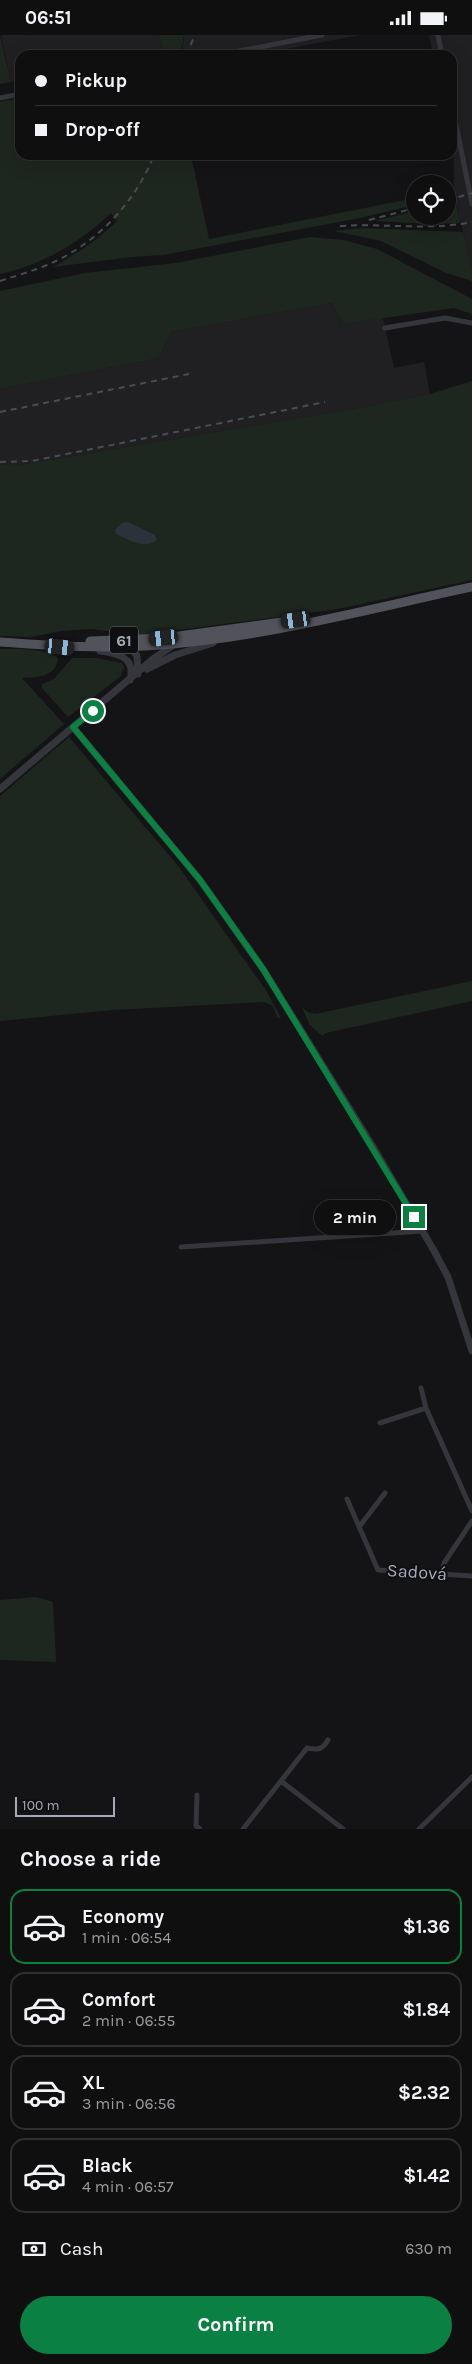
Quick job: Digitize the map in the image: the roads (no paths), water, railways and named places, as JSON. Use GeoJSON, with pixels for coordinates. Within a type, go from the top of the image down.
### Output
{"type":"FeatureCollection","features":[{"type":"Feature","properties":{"kind":"main road","name":"61"},"geometry":{"type":"LineString","coordinates":[[0,642],[60,647],[132,647],[175,644],[256,633],[472,587]]}},
{"type":"Feature","properties":{"kind":"main road","name":"61"},"geometry":{"type":"LineString","coordinates":[[30,644],[145,640],[340,615]]}},
{"type":"Feature","properties":{"kind":"street"},"geometry":{"type":"LineString","coordinates":[[244,50],[322,35]]}},
{"type":"Feature","properties":{"kind":"street"},"geometry":{"type":"LineString","coordinates":[[438,35],[441,50]]}},
{"type":"Feature","properties":{"kind":"street"},"geometry":{"type":"LineString","coordinates":[[0,98],[15,95]]}},
{"type":"Feature","properties":{"kind":"street"},"geometry":{"type":"LineString","coordinates":[[457,130],[472,205]]}},
{"type":"Feature","properties":{"kind":"street"},"geometry":{"type":"LineString","coordinates":[[385,328],[445,318],[472,323]]}},
{"type":"Feature","properties":{"kind":"street"},"geometry":{"type":"LineString","coordinates":[[0,789],[154,659],[175,644],[218,631]]}},
{"type":"Feature","properties":{"kind":"street"},"geometry":{"type":"LineString","coordinates":[[138,674],[188,649],[256,633]]}},
{"type":"Feature","properties":{"kind":"street"},"geometry":{"type":"LineString","coordinates":[[119,640],[132,647],[139,661],[138,674]]}},
{"type":"Feature","properties":{"kind":"street"},"geometry":{"type":"LineString","coordinates":[[60,647],[120,654],[127,658],[131,665],[130,680]]}},
{"type":"Feature","properties":{"kind":"street"},"geometry":{"type":"LineString","coordinates":[[73,727],[200,880],[263,969],[423,1231],[448,1277],[472,1351]]}},
{"type":"Feature","properties":{"kind":"street"},"geometry":{"type":"LineString","coordinates":[[181,1247],[423,1231]]}},
{"type":"Feature","properties":{"kind":"street"},"geometry":{"type":"LineString","coordinates":[[421,1388],[426,1408],[472,1511]]}},
{"type":"Feature","properties":{"kind":"street"},"geometry":{"type":"LineString","coordinates":[[380,1423],[426,1408]]}},
{"type":"Feature","properties":{"kind":"street"},"geometry":{"type":"LineString","coordinates":[[359,1527],[384,1493]]}},
{"type":"Feature","properties":{"kind":"street","name":"Sadová"},"geometry":{"type":"LineString","coordinates":[[347,1499],[378,1570],[472,1576]]}},
{"type":"Feature","properties":{"kind":"street"},"geometry":{"type":"LineString","coordinates":[[441,1575],[444,1563],[472,1521]]}},
{"type":"Feature","properties":{"kind":"street"},"geometry":{"type":"LineString","coordinates":[[243,1829],[307,1748],[318,1750],[324,1747],[328,1740]]}},
{"type":"Feature","properties":{"kind":"street"},"geometry":{"type":"LineString","coordinates":[[419,1829],[472,1777]]}},
{"type":"Feature","properties":{"kind":"street"},"geometry":{"type":"LineString","coordinates":[[281,1781],[343,1829]]}},
{"type":"Feature","properties":{"kind":"street"},"geometry":{"type":"LineString","coordinates":[[197,1795],[196,1826],[200,1829]]}},
{"type":"Feature","properties":{"kind":"railway"},"geometry":{"type":"LineString","coordinates":[[188,50],[195,35]]}},
{"type":"Feature","properties":{"kind":"railway"},"geometry":{"type":"LineString","coordinates":[[0,281],[54,262],[86,243],[101,231],[126,204],[152,160]]}},
{"type":"Feature","properties":{"kind":"railway"},"geometry":{"type":"LineString","coordinates":[[456,198],[472,193]]}},
{"type":"Feature","properties":{"kind":"railway"},"geometry":{"type":"LineString","coordinates":[[369,220],[406,210]]}},
{"type":"Feature","properties":{"kind":"railway"},"geometry":{"type":"LineString","coordinates":[[340,226],[439,226],[472,222]]}},
{"type":"Feature","properties":{"kind":"railway"},"geometry":{"type":"LineString","coordinates":[[0,412],[189,374]]}},
{"type":"Feature","properties":{"kind":"railway"},"geometry":{"type":"LineString","coordinates":[[0,462],[32,461],[325,402]]}}]}
